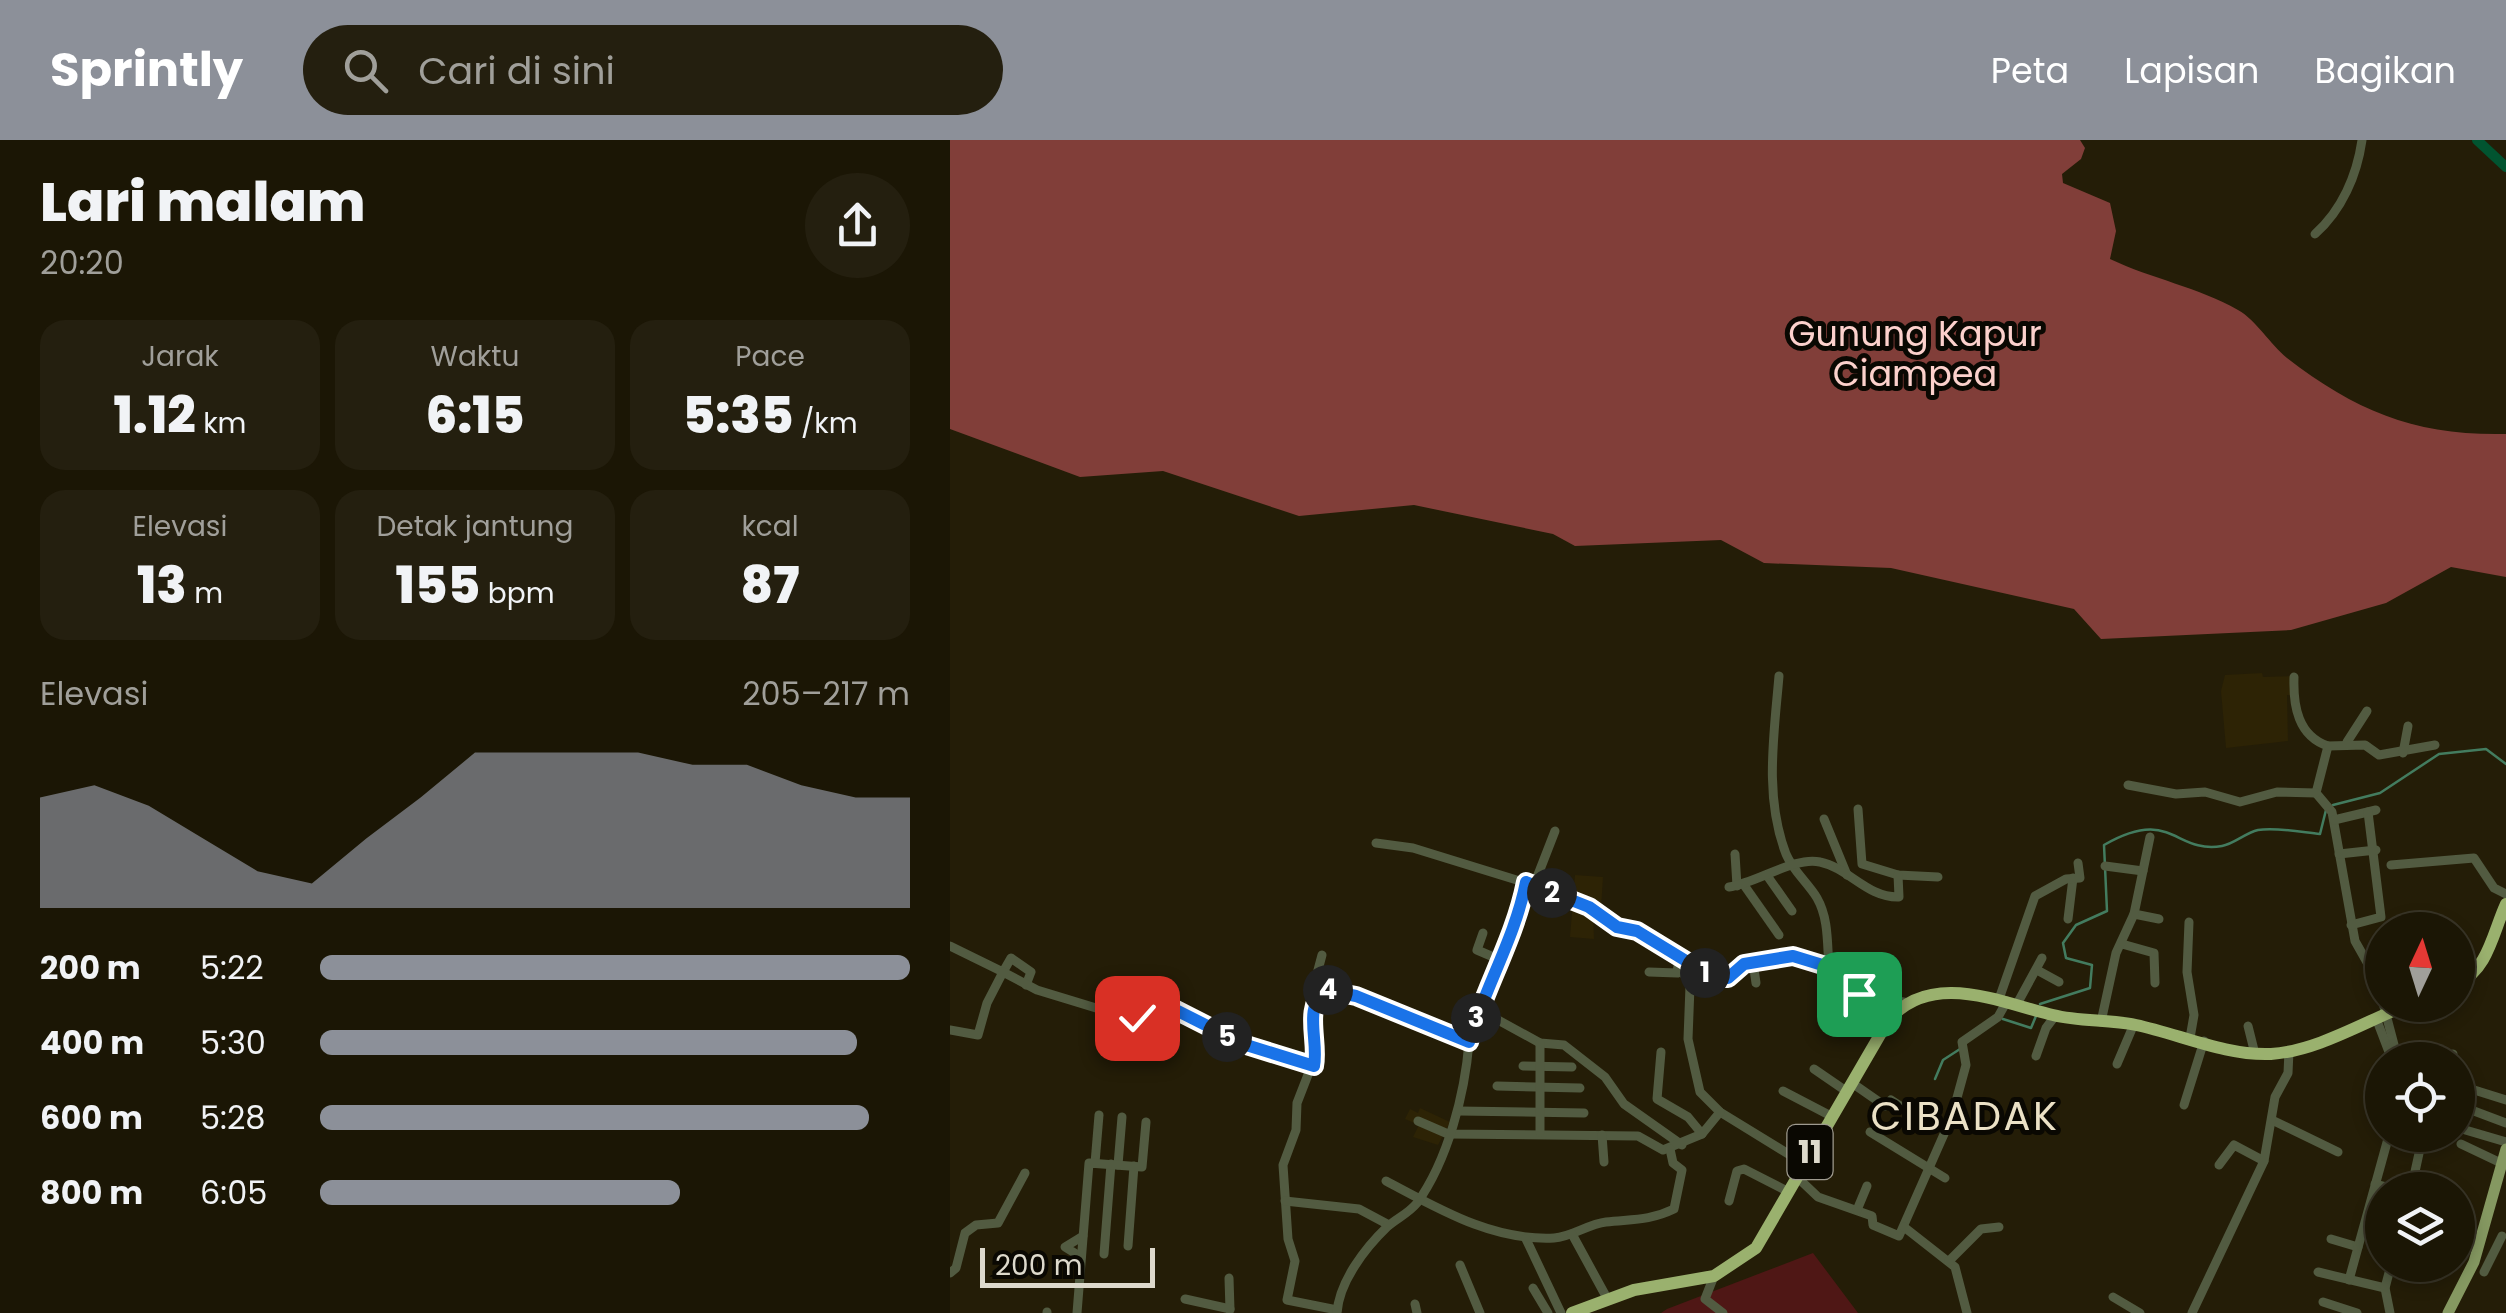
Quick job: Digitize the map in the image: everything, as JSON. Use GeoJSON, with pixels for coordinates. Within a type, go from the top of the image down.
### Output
{"type":"FeatureCollection","features":[{"type":"Feature","properties":{"kind":"highway"},"geometry":{"type":"LineString","coordinates":[[2475,973],[2506,904]]}},
{"type":"Feature","properties":{"kind":"highway"},"geometry":{"type":"LineString","coordinates":[[1909,1003],[1966,992],[2043,1013],[2134,1024],[2255,1054],[2290,1051],[2365,1022]]}},
{"type":"Feature","properties":{"kind":"highway","name":"11"},"geometry":{"type":"LineString","coordinates":[[1572,1313],[1662,1284],[1714,1276],[1756,1248],[1888,1021],[1909,1003]]}},
{"type":"Feature","properties":{"kind":"main road"},"geometry":{"type":"LineString","coordinates":[[2448,1313],[2474,1262],[2506,1146]]}},
{"type":"Feature","properties":{"kind":"street"},"geometry":{"type":"LineString","coordinates":[[2316,234],[2358,172],[2362,140]]}},
{"type":"Feature","properties":{"kind":"street"},"geometry":{"type":"LineString","coordinates":[[1778,676],[1773,795],[1792,865],[1818,900],[1826,926],[1829,967]]}},
{"type":"Feature","properties":{"kind":"street"},"geometry":{"type":"LineString","coordinates":[[2294,677],[2296,708],[2314,740],[2328,746],[2347,742],[2365,745],[2379,754],[2435,745]]}},
{"type":"Feature","properties":{"kind":"street"},"geometry":{"type":"LineString","coordinates":[[2347,742],[2367,711]]}},
{"type":"Feature","properties":{"kind":"street"},"geometry":{"type":"LineString","coordinates":[[2403,753],[2408,726]]}},
{"type":"Feature","properties":{"kind":"street"},"geometry":{"type":"LineString","coordinates":[[2316,793],[2328,746]]}},
{"type":"Feature","properties":{"kind":"street"},"geometry":{"type":"LineString","coordinates":[[2128,785],[2176,794],[2205,792],[2240,802],[2278,792],[2306,796],[2316,793]]}},
{"type":"Feature","properties":{"kind":"street"},"geometry":{"type":"LineString","coordinates":[[2316,793],[2331,813],[2351,925],[2365,955]]}},
{"type":"Feature","properties":{"kind":"street"},"geometry":{"type":"LineString","coordinates":[[1858,810],[1862,864],[1898,875],[1938,877]]}},
{"type":"Feature","properties":{"kind":"street"},"geometry":{"type":"LineString","coordinates":[[2331,813],[2372,811],[2381,917],[2351,925]]}},
{"type":"Feature","properties":{"kind":"street"},"geometry":{"type":"LineString","coordinates":[[1824,820],[1848,877]]}},
{"type":"Feature","properties":{"kind":"street"},"geometry":{"type":"LineString","coordinates":[[1469,1042],[1356,996],[1325,990],[1318,995],[1312,1021],[1318,1049],[1297,1102],[1296,1130],[1285,1152],[1288,1239],[1296,1261],[1287,1300],[1337,1312],[1341,1292],[1356,1266],[1389,1225],[1420,1199],[1459,1111],[1478,1009],[1555,831]]}},
{"type":"Feature","properties":{"kind":"street"},"geometry":{"type":"LineString","coordinates":[[2101,1022],[2110,974],[2134,914],[2150,837]]}},
{"type":"Feature","properties":{"kind":"street"},"geometry":{"type":"LineString","coordinates":[[1376,843],[1412,848],[1530,884],[1589,907],[1617,927],[1637,931],[1719,979],[1728,978],[1753,962],[1793,956],[1829,967],[1859,994],[1909,1003]]}},
{"type":"Feature","properties":{"kind":"street"},"geometry":{"type":"LineString","coordinates":[[2339,854],[2376,850]]}},
{"type":"Feature","properties":{"kind":"street"},"geometry":{"type":"LineString","coordinates":[[1734,854],[1736,886],[1779,935]]}},
{"type":"Feature","properties":{"kind":"street"},"geometry":{"type":"LineString","coordinates":[[1736,886],[1792,865],[1836,856]]}},
{"type":"Feature","properties":{"kind":"street"},"geometry":{"type":"LineString","coordinates":[[2391,865],[2474,858],[2494,888],[2506,894]]}},
{"type":"Feature","properties":{"kind":"street"},"geometry":{"type":"LineString","coordinates":[[1818,861],[1894,898],[1899,897],[1898,875]]}},
{"type":"Feature","properties":{"kind":"street"},"geometry":{"type":"LineString","coordinates":[[2008,1001],[2035,896],[2081,877],[2078,863]]}},
{"type":"Feature","properties":{"kind":"street"},"geometry":{"type":"LineString","coordinates":[[2104,866],[2144,870]]}},
{"type":"Feature","properties":{"kind":"street"},"geometry":{"type":"LineString","coordinates":[[1768,877],[1792,911]]}},
{"type":"Feature","properties":{"kind":"street"},"geometry":{"type":"LineString","coordinates":[[2068,919],[2073,878]]}},
{"type":"Feature","properties":{"kind":"street"},"geometry":{"type":"LineString","coordinates":[[2134,914],[2159,919]]}},
{"type":"Feature","properties":{"kind":"street"},"geometry":{"type":"LineString","coordinates":[[2189,922],[2186,972],[2194,1014],[2190,1038]]}},
{"type":"Feature","properties":{"kind":"street"},"geometry":{"type":"LineString","coordinates":[[1483,933],[1476,950],[1498,959]]}},
{"type":"Feature","properties":{"kind":"street"},"geometry":{"type":"LineString","coordinates":[[2122,944],[2154,953],[2155,983]]}},
{"type":"Feature","properties":{"kind":"street"},"geometry":{"type":"LineString","coordinates":[[950,946],[1026,986],[1129,1018],[1155,1006],[1172,1008],[1243,1044],[1314,1066]]}},
{"type":"Feature","properties":{"kind":"street"},"geometry":{"type":"LineString","coordinates":[[1673,953],[1690,986],[1688,1040],[1696,1084],[1720,1112],[1803,1163]]}},
{"type":"Feature","properties":{"kind":"street"},"geometry":{"type":"LineString","coordinates":[[1322,954],[1318,970],[1325,990]]}},
{"type":"Feature","properties":{"kind":"street"},"geometry":{"type":"LineString","coordinates":[[950,1030],[978,1035],[988,998],[1011,958],[1031,972],[1026,986]]}},
{"type":"Feature","properties":{"kind":"street"},"geometry":{"type":"LineString","coordinates":[[1798,1178],[1824,1200],[1872,1216],[1873,1225],[1896,1237],[1930,1168],[1961,1085],[1967,1062],[1962,1048],[1998,1017],[2037,970],[2042,958]]}},
{"type":"Feature","properties":{"kind":"street"},"geometry":{"type":"LineString","coordinates":[[1753,962],[1756,982]]}},
{"type":"Feature","properties":{"kind":"street"},"geometry":{"type":"LineString","coordinates":[[1649,972],[1670,975],[1678,973],[1678,966]]}},
{"type":"Feature","properties":{"kind":"street"},"geometry":{"type":"LineString","coordinates":[[2037,970],[2058,982]]}},
{"type":"Feature","properties":{"kind":"street"},"geometry":{"type":"LineString","coordinates":[[1856,1010],[1859,994]]}},
{"type":"Feature","properties":{"kind":"street"},"geometry":{"type":"LineString","coordinates":[[1478,1009],[1540,1043],[1564,1046],[1605,1077],[1624,1104],[1682,1145]]}},
{"type":"Feature","properties":{"kind":"street"},"geometry":{"type":"LineString","coordinates":[[2036,1056],[2043,1013]]}},
{"type":"Feature","properties":{"kind":"street"},"geometry":{"type":"LineString","coordinates":[[2116,1064],[2134,1024]]}},
{"type":"Feature","properties":{"kind":"street"},"geometry":{"type":"LineString","coordinates":[[2248,1026],[2255,1054]]}},
{"type":"Feature","properties":{"kind":"street"},"geometry":{"type":"LineString","coordinates":[[2184,1105],[2204,1041]]}},
{"type":"Feature","properties":{"kind":"street"},"geometry":{"type":"LineString","coordinates":[[1540,1043],[1540,1132]]}},
{"type":"Feature","properties":{"kind":"street"},"geometry":{"type":"LineString","coordinates":[[2192,1313],[2264,1161],[2274,1122],[2275,1097],[2288,1073],[2290,1051]]}},
{"type":"Feature","properties":{"kind":"street"},"geometry":{"type":"LineString","coordinates":[[1660,1052],[1657,1099],[1684,1114],[1702,1134]]}},
{"type":"Feature","properties":{"kind":"street"},"geometry":{"type":"LineString","coordinates":[[1523,1066],[1572,1068]]}},
{"type":"Feature","properties":{"kind":"street"},"geometry":{"type":"LineString","coordinates":[[1814,1069],[1885,1106],[1891,1100],[1908,1110]]}},
{"type":"Feature","properties":{"kind":"street"},"geometry":{"type":"LineString","coordinates":[[1497,1086],[1580,1088]]}},
{"type":"Feature","properties":{"kind":"street"},"geometry":{"type":"LineString","coordinates":[[2475,1089],[2506,1100]]}},
{"type":"Feature","properties":{"kind":"street"},"geometry":{"type":"LineString","coordinates":[[1782,1092],[1832,1116]]}},
{"type":"Feature","properties":{"kind":"street"},"geometry":{"type":"LineString","coordinates":[[1459,1111],[1584,1113]]}},
{"type":"Feature","properties":{"kind":"street"},"geometry":{"type":"LineString","coordinates":[[2475,1111],[2506,1123]]}},
{"type":"Feature","properties":{"kind":"street"},"geometry":{"type":"LineString","coordinates":[[1418,1121],[1448,1134],[1638,1136],[1658,1148],[1670,1149],[1702,1134],[1720,1112]]}},
{"type":"Feature","properties":{"kind":"street"},"geometry":{"type":"LineString","coordinates":[[1095,1163],[1099,1115]]}},
{"type":"Feature","properties":{"kind":"street"},"geometry":{"type":"LineString","coordinates":[[1104,1254],[1122,1118]]}},
{"type":"Feature","properties":{"kind":"street"},"geometry":{"type":"LineString","coordinates":[[1078,1313],[1088,1163],[1142,1167],[1146,1122]]}},
{"type":"Feature","properties":{"kind":"street"},"geometry":{"type":"LineString","coordinates":[[2274,1122],[2338,1152]]}},
{"type":"Feature","properties":{"kind":"street"},"geometry":{"type":"LineString","coordinates":[[1870,1132],[1946,1178]]}},
{"type":"Feature","properties":{"kind":"street"},"geometry":{"type":"LineString","coordinates":[[2475,1134],[2506,1146]]}},
{"type":"Feature","properties":{"kind":"street"},"geometry":{"type":"LineString","coordinates":[[1602,1135],[1604,1162]]}},
{"type":"Feature","properties":{"kind":"street"},"geometry":{"type":"LineString","coordinates":[[2219,1165],[2231,1145],[2264,1161]]}},
{"type":"Feature","properties":{"kind":"street"},"geometry":{"type":"LineString","coordinates":[[1386,1181],[1453,1219],[1526,1239],[1572,1234],[1603,1222],[1646,1222],[1674,1209],[1682,1170],[1673,1163],[1670,1149]]}},
{"type":"Feature","properties":{"kind":"street"},"geometry":{"type":"LineString","coordinates":[[2475,1151],[2501,1163]]}},
{"type":"Feature","properties":{"kind":"street"},"geometry":{"type":"LineString","coordinates":[[1128,1246],[1134,1166]]}},
{"type":"Feature","properties":{"kind":"street"},"geometry":{"type":"LineString","coordinates":[[1729,1200],[1737,1172],[1744,1169],[1789,1192]]}},
{"type":"Feature","properties":{"kind":"street"},"geometry":{"type":"LineString","coordinates":[[950,1272],[956,1268],[958,1243],[965,1233],[976,1225],[998,1224],[1026,1173]]}},
{"type":"Feature","properties":{"kind":"street"},"geometry":{"type":"LineString","coordinates":[[1857,1210],[1868,1186]]}},
{"type":"Feature","properties":{"kind":"street"},"geometry":{"type":"LineString","coordinates":[[1285,1201],[1359,1209],[1389,1225]]}},
{"type":"Feature","properties":{"kind":"street"},"geometry":{"type":"LineString","coordinates":[[2349,1280],[2365,1221]]}},
{"type":"Feature","properties":{"kind":"street"},"geometry":{"type":"LineString","coordinates":[[1904,1227],[1955,1267],[1967,1313]]}},
{"type":"Feature","properties":{"kind":"street"},"geometry":{"type":"LineString","coordinates":[[1949,1262],[1981,1229],[2000,1228]]}},
{"type":"Feature","properties":{"kind":"street"},"geometry":{"type":"LineString","coordinates":[[2483,1228],[2504,1237],[2484,1272]]}},
{"type":"Feature","properties":{"kind":"street"},"geometry":{"type":"LineString","coordinates":[[1572,1234],[1608,1300]]}},
{"type":"Feature","properties":{"kind":"street"},"geometry":{"type":"LineString","coordinates":[[1081,1257],[1066,1247],[1083,1236]]}},
{"type":"Feature","properties":{"kind":"street"},"geometry":{"type":"LineString","coordinates":[[1526,1239],[1561,1313]]}},
{"type":"Feature","properties":{"kind":"street"},"geometry":{"type":"LineString","coordinates":[[2331,1239],[2358,1247]]}},
{"type":"Feature","properties":{"kind":"street"},"geometry":{"type":"LineString","coordinates":[[1460,1265],[1480,1313]]}},
{"type":"Feature","properties":{"kind":"street"},"geometry":{"type":"LineString","coordinates":[[2318,1272],[2385,1288]]}},
{"type":"Feature","properties":{"kind":"street"},"geometry":{"type":"LineString","coordinates":[[1714,1276],[1705,1299],[1723,1313]]}},
{"type":"Feature","properties":{"kind":"street"},"geometry":{"type":"LineString","coordinates":[[1185,1298],[1230,1311],[1229,1278]]}},
{"type":"Feature","properties":{"kind":"street"},"geometry":{"type":"LineString","coordinates":[[2387,1282],[2390,1313]]}},
{"type":"Feature","properties":{"kind":"street"},"geometry":{"type":"LineString","coordinates":[[1533,1288],[1548,1313]]}},
{"type":"Feature","properties":{"kind":"street"},"geometry":{"type":"LineString","coordinates":[[2113,1296],[2140,1313]]}},
{"type":"Feature","properties":{"kind":"street"},"geometry":{"type":"LineString","coordinates":[[2323,1302],[2357,1313]]}},
{"type":"Feature","properties":{"kind":"shaded area"},"geometry":{"type":"Polygon","coordinates":[[[2262,673],[2263,677],[2293,676],[2293,695],[2287,695],[2288,741],[2226,748],[2221,691],[2225,675],[2262,673]]]}},
{"type":"Feature","properties":{"kind":"shaded area"},"geometry":{"type":"Polygon","coordinates":[[[1575,875],[1603,877],[1601,909],[1593,911],[1594,939],[1570,937],[1575,875]]]}},
{"type":"Feature","properties":{"kind":"shaded area"},"geometry":{"type":"Polygon","coordinates":[[[1420,1108],[1450,1122],[1438,1145],[1413,1137],[1419,1125],[1405,1119],[1410,1109],[1418,1113],[1420,1108]]]}},
{"type":"Feature","properties":{"kind":"shaded area"},"geometry":{"type":"Polygon","coordinates":[[[1813,1253],[1858,1313],[1661,1313],[1667,1309],[1813,1253]]]}},
{"type":"Feature","properties":{"kind":"green space","name":"Gunung Kapur Ciampea"},"geometry":{"type":"Polygon","coordinates":[[[950,140],[2080,140],[2085,148],[2081,159],[2062,174],[2063,183],[2110,203],[2116,231],[2110,259],[2238,310],[2287,358],[2364,406],[2389,417],[2444,431],[2506,434],[2506,577],[2451,567],[2386,603],[2291,630],[2101,639],[2074,609],[1891,568],[1764,563],[1721,540],[1575,546],[1553,534],[1414,505],[1299,516],[1163,471],[1080,477],[950,429],[950,140]]]}},
{"type":"Feature","properties":{"kind":"waterway"},"geometry":{"type":"LineString","coordinates":[[2477,140],[2506,167]]}},
{"type":"Feature","properties":{"kind":"waterway"},"geometry":{"type":"LineString","coordinates":[[2333,805],[2380,793],[2439,754],[2486,749],[2506,764]]}},
{"type":"Feature","properties":{"kind":"waterway"},"geometry":{"type":"LineString","coordinates":[[2040,1004],[2090,988],[2092,965],[2066,958],[2063,943],[2076,925],[2107,911],[2104,845],[2144,830],[2159,830],[2206,847],[2226,845],[2258,830],[2320,834],[2326,810]]}},
{"type":"Feature","properties":{"kind":"waterway"},"geometry":{"type":"LineString","coordinates":[[2003,1019],[2031,1028],[2036,1016]]}},
{"type":"Feature","properties":{"kind":"waterway"},"geometry":{"type":"LineString","coordinates":[[1935,1079],[1943,1060],[1960,1049]]}},
{"type":"Feature","properties":{"kind":"district","name":"CIBADAK"},"geometry":{"type":"Point","coordinates":[1965,1116]}},
{"type":"Feature","properties":{"kind":"route"},"geometry":{"type":"LineString","coordinates":[[1137,1018],[1155,1006],[1172,1008],[1243,1044],[1314,1066],[1318,1049],[1312,1021],[1318,995],[1325,990],[1356,996],[1469,1042],[1488,983],[1516,924],[1526,882],[1589,907],[1617,927],[1637,931],[1714,978],[1734,976],[1744,964],[1793,956],[1829,967],[1842,983],[1859,994]]}}]}
